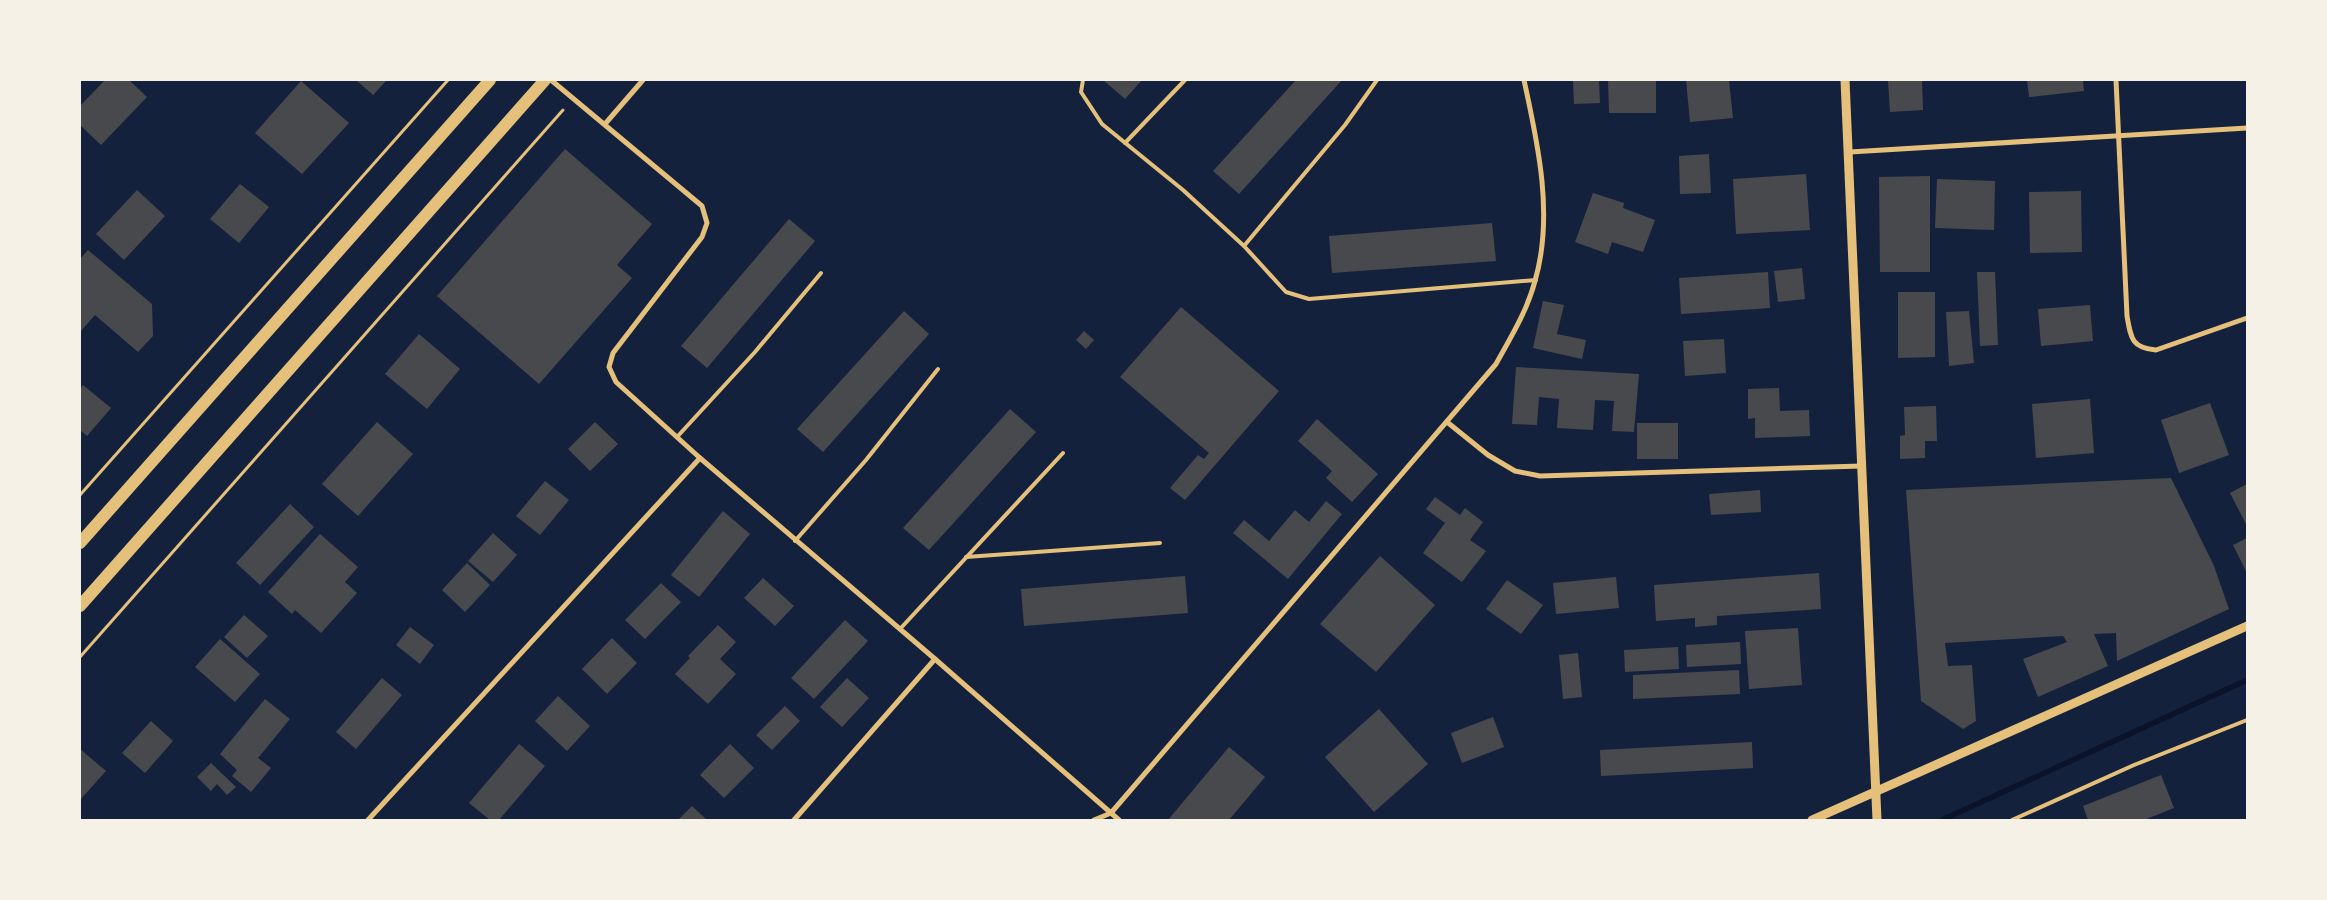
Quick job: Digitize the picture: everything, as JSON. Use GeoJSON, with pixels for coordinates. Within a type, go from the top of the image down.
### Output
{"type":"FeatureCollection","features":[{"type":"Feature","properties":{"kind":"main road"},"geometry":{"type":"LineString","coordinates":[[80,543],[490,80]]}},
{"type":"Feature","properties":{"kind":"main road"},"geometry":{"type":"LineString","coordinates":[[80,606],[545,80]]}},
{"type":"Feature","properties":{"kind":"street"},"geometry":{"type":"LineString","coordinates":[[552,80],[702,206],[707,223],[702,237],[612,353],[609,366],[616,382],[700,458],[900,628],[1119,820]]}},
{"type":"Feature","properties":{"kind":"street"},"geometry":{"type":"LineString","coordinates":[[605,124],[643,80]]}},
{"type":"Feature","properties":{"kind":"street"},"geometry":{"type":"LineString","coordinates":[[1094,820],[1110,813],[1496,364],[1523,316],[1536,280],[1543,239],[1542,189],[1535,134],[1524,80]]}},
{"type":"Feature","properties":{"kind":"street"},"geometry":{"type":"LineString","coordinates":[[1845,80],[1850,152],[1861,466],[1877,820]]}},
{"type":"Feature","properties":{"kind":"street"},"geometry":{"type":"LineString","coordinates":[[2116,80],[2127,316],[2134,342],[2141,349],[2156,350],[2247,318]]}},
{"type":"Feature","properties":{"kind":"street"},"geometry":{"type":"LineString","coordinates":[[1850,152],[2247,128]]}},
{"type":"Feature","properties":{"kind":"street"},"geometry":{"type":"LineString","coordinates":[[1447,422],[1495,459],[1515,470],[1540,476],[1861,466]]}},
{"type":"Feature","properties":{"kind":"street"},"geometry":{"type":"LineString","coordinates":[[368,820],[700,458]]}},
{"type":"Feature","properties":{"kind":"street"},"geometry":{"type":"LineString","coordinates":[[1812,820],[1875,794],[2247,626]]}},
{"type":"Feature","properties":{"kind":"street"},"geometry":{"type":"LineString","coordinates":[[794,820],[935,659]]}},
{"type":"Feature","properties":{"kind":"lane"},"geometry":{"type":"LineString","coordinates":[[1083,80],[1080,92],[1102,124],[1183,190],[1244,246],[1286,292],[1309,299],[1536,280]]}},
{"type":"Feature","properties":{"kind":"lane"},"geometry":{"type":"LineString","coordinates":[[1125,143],[1185,80]]}},
{"type":"Feature","properties":{"kind":"lane"},"geometry":{"type":"LineString","coordinates":[[1244,246],[1346,125],[1377,80]]}},
{"type":"Feature","properties":{"kind":"lane"},"geometry":{"type":"LineString","coordinates":[[677,437],[755,352],[821,273]]}},
{"type":"Feature","properties":{"kind":"lane"},"geometry":{"type":"LineString","coordinates":[[795,540],[866,460],[938,369]]}},
{"type":"Feature","properties":{"kind":"lane"},"geometry":{"type":"LineString","coordinates":[[900,628],[1063,454]]}},
{"type":"Feature","properties":{"kind":"lane"},"geometry":{"type":"LineString","coordinates":[[966,557],[1160,543]]}},
{"type":"Feature","properties":{"kind":"lane"},"geometry":{"type":"LineString","coordinates":[[2012,820],[2134,765],[2247,720]]}},
{"type":"Feature","properties":{"kind":"path"},"geometry":{"type":"LineString","coordinates":[[80,495],[448,80]]}},
{"type":"Feature","properties":{"kind":"path"},"geometry":{"type":"LineString","coordinates":[[80,657],[563,110]]}},
{"type":"Feature","properties":{"kind":"building"},"geometry":{"type":"Polygon","coordinates":[[[105,80],[129,80],[147,97],[101,145],[80,125],[80,106],[105,80]]]}},
{"type":"Feature","properties":{"kind":"building"},"geometry":{"type":"Polygon","coordinates":[[[356,80],[387,80],[373,95],[356,80]]]}},
{"type":"Feature","properties":{"kind":"building"},"geometry":{"type":"Polygon","coordinates":[[[1103,80],[1142,80],[1125,99],[1103,80]]]}},
{"type":"Feature","properties":{"kind":"building"},"geometry":{"type":"Polygon","coordinates":[[[1296,80],[1342,80],[1239,194],[1213,171],[1296,80]]]}},
{"type":"Feature","properties":{"kind":"building"},"geometry":{"type":"Polygon","coordinates":[[[1573,80],[1599,80],[1600,103],[1574,104],[1573,80]]]}},
{"type":"Feature","properties":{"kind":"building"},"geometry":{"type":"Polygon","coordinates":[[[1608,80],[1656,80],[1656,113],[1609,113],[1608,80]]]}},
{"type":"Feature","properties":{"kind":"building"},"geometry":{"type":"Polygon","coordinates":[[[1686,80],[1729,80],[1733,118],[1690,122],[1686,80]]]}},
{"type":"Feature","properties":{"kind":"building"},"geometry":{"type":"Polygon","coordinates":[[[1888,80],[1922,80],[1923,110],[1890,112],[1888,80]]]}},
{"type":"Feature","properties":{"kind":"building"},"geometry":{"type":"Polygon","coordinates":[[[2027,80],[2083,80],[2084,91],[2029,97],[2027,80]]]}},
{"type":"Feature","properties":{"kind":"building"},"geometry":{"type":"Polygon","coordinates":[[[301,81],[349,123],[302,174],[255,133],[301,81]]]}},
{"type":"Feature","properties":{"kind":"building"},"geometry":{"type":"Polygon","coordinates":[[[565,149],[652,224],[617,265],[632,278],[539,384],[437,296],[565,149]]]}},
{"type":"Feature","properties":{"kind":"building"},"geometry":{"type":"Polygon","coordinates":[[[1709,154],[1711,193],[1680,194],[1679,156],[1709,154]]]}},
{"type":"Feature","properties":{"kind":"building"},"geometry":{"type":"Polygon","coordinates":[[[1806,174],[1810,230],[1736,234],[1733,179],[1806,174]]]}},
{"type":"Feature","properties":{"kind":"building"},"geometry":{"type":"Polygon","coordinates":[[[1930,176],[1930,272],[1880,272],[1879,177],[1930,176]]]}},
{"type":"Feature","properties":{"kind":"building"},"geometry":{"type":"Polygon","coordinates":[[[1937,179],[1995,181],[1994,230],[1935,228],[1937,179]]]}},
{"type":"Feature","properties":{"kind":"building"},"geometry":{"type":"Polygon","coordinates":[[[240,184],[269,207],[239,243],[210,219],[240,184]]]}},
{"type":"Feature","properties":{"kind":"building"},"geometry":{"type":"Polygon","coordinates":[[[137,190],[165,216],[124,260],[96,234],[137,190]]]}},
{"type":"Feature","properties":{"kind":"building"},"geometry":{"type":"Polygon","coordinates":[[[2081,191],[2082,252],[2030,253],[2029,192],[2081,191]]]}},
{"type":"Feature","properties":{"kind":"building"},"geometry":{"type":"Polygon","coordinates":[[[1593,193],[1624,203],[1623,208],[1655,220],[1643,252],[1612,242],[1608,254],[1575,242],[1593,193]]]}},
{"type":"Feature","properties":{"kind":"building"},"geometry":{"type":"Polygon","coordinates":[[[789,219],[815,241],[707,368],[681,346],[789,219]]]}},
{"type":"Feature","properties":{"kind":"building"},"geometry":{"type":"Polygon","coordinates":[[[1492,223],[1496,261],[1332,273],[1329,236],[1492,223]]]}},
{"type":"Feature","properties":{"kind":"building"},"geometry":{"type":"Polygon","coordinates":[[[88,250],[152,304],[153,336],[138,352],[95,315],[80,332],[80,259],[88,250]]]}},
{"type":"Feature","properties":{"kind":"building"},"geometry":{"type":"Polygon","coordinates":[[[1802,268],[1805,299],[1778,302],[1774,271],[1802,268]]]}},
{"type":"Feature","properties":{"kind":"building"},"geometry":{"type":"Polygon","coordinates":[[[1768,272],[1770,308],[1681,314],[1679,278],[1768,272]]]}},
{"type":"Feature","properties":{"kind":"building"},"geometry":{"type":"Polygon","coordinates":[[[1977,272],[1995,272],[1998,345],[1980,346],[1977,272]]]}},
{"type":"Feature","properties":{"kind":"building"},"geometry":{"type":"Polygon","coordinates":[[[1898,292],[1935,292],[1935,357],[1898,358],[1898,292]]]}},
{"type":"Feature","properties":{"kind":"building"},"geometry":{"type":"Polygon","coordinates":[[[1543,301],[1564,305],[1557,334],[1586,340],[1582,359],[1533,348],[1543,301]]]}},
{"type":"Feature","properties":{"kind":"building"},"geometry":{"type":"Polygon","coordinates":[[[2090,305],[2093,341],[2041,346],[2038,309],[2090,305]]]}},
{"type":"Feature","properties":{"kind":"building"},"geometry":{"type":"Polygon","coordinates":[[[1181,307],[1279,391],[1185,500],[1170,488],[1198,455],[1204,459],[1209,453],[1120,377],[1181,307]]]}},
{"type":"Feature","properties":{"kind":"building"},"geometry":{"type":"Polygon","coordinates":[[[904,311],[929,334],[823,452],[797,429],[904,311]]]}},
{"type":"Feature","properties":{"kind":"building"},"geometry":{"type":"Polygon","coordinates":[[[1969,311],[1974,363],[1949,366],[1946,312],[1969,311]]]}},
{"type":"Feature","properties":{"kind":"building"},"geometry":{"type":"Polygon","coordinates":[[[1084,331],[1094,340],[1086,349],[1076,340],[1084,331]]]}},
{"type":"Feature","properties":{"kind":"building"},"geometry":{"type":"Polygon","coordinates":[[[419,334],[460,369],[427,409],[385,374],[419,334]]]}},
{"type":"Feature","properties":{"kind":"building"},"geometry":{"type":"Polygon","coordinates":[[[1724,339],[1726,373],[1685,376],[1683,341],[1724,339]]]}},
{"type":"Feature","properties":{"kind":"building"},"geometry":{"type":"Polygon","coordinates":[[[1516,367],[1639,374],[1634,432],[1612,431],[1614,401],[1595,400],[1593,430],[1557,428],[1559,399],[1539,397],[1537,425],[1512,424],[1516,367]]]}},
{"type":"Feature","properties":{"kind":"building"},"geometry":{"type":"Polygon","coordinates":[[[83,385],[111,408],[87,436],[80,430],[80,389],[83,385]]]}},
{"type":"Feature","properties":{"kind":"building"},"geometry":{"type":"Polygon","coordinates":[[[1779,388],[1780,411],[1809,410],[1810,436],[1755,438],[1755,418],[1748,419],[1748,389],[1779,388]]]}},
{"type":"Feature","properties":{"kind":"building"},"geometry":{"type":"Polygon","coordinates":[[[2090,399],[2094,453],[2036,458],[2032,404],[2090,399]]]}},
{"type":"Feature","properties":{"kind":"building"},"geometry":{"type":"Polygon","coordinates":[[[2210,403],[2229,455],[2179,473],[2161,420],[2210,403]]]}},
{"type":"Feature","properties":{"kind":"building"},"geometry":{"type":"Polygon","coordinates":[[[1936,406],[1937,441],[1925,441],[1925,458],[1900,459],[1900,436],[1905,435],[1904,407],[1936,406]]]}},
{"type":"Feature","properties":{"kind":"building"},"geometry":{"type":"Polygon","coordinates":[[[1010,409],[1036,432],[929,550],[903,528],[1010,409]]]}},
{"type":"Feature","properties":{"kind":"building"},"geometry":{"type":"Polygon","coordinates":[[[1317,419],[1378,474],[1352,502],[1326,478],[1332,471],[1298,441],[1317,419]]]}},
{"type":"Feature","properties":{"kind":"building"},"geometry":{"type":"Polygon","coordinates":[[[377,422],[413,454],[358,516],[322,484],[377,422]]]}},
{"type":"Feature","properties":{"kind":"building"},"geometry":{"type":"Polygon","coordinates":[[[595,422],[618,444],[590,471],[568,449],[595,422]]]}},
{"type":"Feature","properties":{"kind":"building"},"geometry":{"type":"Polygon","coordinates":[[[1637,423],[1678,423],[1678,459],[1637,459],[1637,423]]]}},
{"type":"Feature","properties":{"kind":"building"},"geometry":{"type":"Polygon","coordinates":[[[2171,478],[2214,566],[2229,609],[2117,661],[2116,633],[2094,634],[2108,666],[2038,697],[2023,659],[2067,642],[2063,636],[1945,643],[1948,666],[1972,665],[1976,721],[1963,729],[1921,701],[1906,490],[2171,478]]]}},
{"type":"Feature","properties":{"kind":"building"},"geometry":{"type":"Polygon","coordinates":[[[545,481],[569,500],[540,535],[516,516],[545,481]]]}},
{"type":"Feature","properties":{"kind":"building"},"geometry":{"type":"Polygon","coordinates":[[[2247,484],[2247,526],[2230,493],[2247,484]]]}},
{"type":"Feature","properties":{"kind":"building"},"geometry":{"type":"Polygon","coordinates":[[[1760,490],[1761,512],[1711,515],[1709,494],[1760,490]]]}},
{"type":"Feature","properties":{"kind":"building"},"geometry":{"type":"Polygon","coordinates":[[[1435,497],[1460,515],[1465,508],[1483,522],[1470,540],[1486,551],[1462,582],[1423,553],[1445,523],[1426,509],[1435,497]]]}},
{"type":"Feature","properties":{"kind":"building"},"geometry":{"type":"Polygon","coordinates":[[[1326,501],[1342,514],[1288,579],[1233,533],[1244,520],[1269,541],[1295,510],[1309,522],[1326,501]]]}},
{"type":"Feature","properties":{"kind":"building"},"geometry":{"type":"Polygon","coordinates":[[[290,504],[314,527],[260,585],[236,563],[290,504]]]}},
{"type":"Feature","properties":{"kind":"building"},"geometry":{"type":"Polygon","coordinates":[[[723,511],[750,534],[699,597],[671,575],[723,511]]]}},
{"type":"Feature","properties":{"kind":"building"},"geometry":{"type":"Polygon","coordinates":[[[493,533],[517,555],[493,582],[468,561],[493,533]]]}},
{"type":"Feature","properties":{"kind":"building"},"geometry":{"type":"Polygon","coordinates":[[[320,534],[358,567],[345,582],[357,593],[321,633],[295,610],[292,614],[268,592],[320,534]]]}},
{"type":"Feature","properties":{"kind":"building"},"geometry":{"type":"Polygon","coordinates":[[[2247,538],[2247,573],[2233,545],[2247,538]]]}},
{"type":"Feature","properties":{"kind":"building"},"geometry":{"type":"Polygon","coordinates":[[[1380,556],[1435,605],[1376,672],[1320,624],[1380,556]]]}},
{"type":"Feature","properties":{"kind":"building"},"geometry":{"type":"Polygon","coordinates":[[[467,563],[490,585],[465,612],[442,590],[467,563]]]}},
{"type":"Feature","properties":{"kind":"building"},"geometry":{"type":"Polygon","coordinates":[[[1819,573],[1821,609],[1717,616],[1717,625],[1695,627],[1695,618],[1656,621],[1654,585],[1819,573]]]}},
{"type":"Feature","properties":{"kind":"building"},"geometry":{"type":"Polygon","coordinates":[[[1185,576],[1188,613],[1024,626],[1021,589],[1185,576]]]}},
{"type":"Feature","properties":{"kind":"building"},"geometry":{"type":"Polygon","coordinates":[[[1616,577],[1619,608],[1556,614],[1553,583],[1616,577]]]}},
{"type":"Feature","properties":{"kind":"building"},"geometry":{"type":"Polygon","coordinates":[[[763,578],[794,606],[775,626],[744,598],[763,578]]]}},
{"type":"Feature","properties":{"kind":"building"},"geometry":{"type":"Polygon","coordinates":[[[1507,580],[1543,605],[1521,634],[1486,609],[1507,580]]]}},
{"type":"Feature","properties":{"kind":"building"},"geometry":{"type":"Polygon","coordinates":[[[661,583],[681,602],[645,639],[625,620],[661,583]]]}},
{"type":"Feature","properties":{"kind":"building"},"geometry":{"type":"Polygon","coordinates":[[[244,615],[268,636],[247,658],[224,637],[244,615]]]}},
{"type":"Feature","properties":{"kind":"building"},"geometry":{"type":"Polygon","coordinates":[[[845,620],[868,641],[814,699],[791,678],[845,620]]]}},
{"type":"Feature","properties":{"kind":"building"},"geometry":{"type":"Polygon","coordinates":[[[718,625],[736,642],[720,659],[736,674],[708,704],[675,674],[690,658],[688,656],[718,625]]]}},
{"type":"Feature","properties":{"kind":"building"},"geometry":{"type":"Polygon","coordinates":[[[410,627],[434,645],[420,664],[396,645],[410,627]]]}},
{"type":"Feature","properties":{"kind":"building"},"geometry":{"type":"Polygon","coordinates":[[[1798,628],[1802,685],[1749,689],[1745,631],[1798,628]]]}},
{"type":"Feature","properties":{"kind":"building"},"geometry":{"type":"Polygon","coordinates":[[[612,638],[637,663],[607,694],[582,669],[612,638]]]}},
{"type":"Feature","properties":{"kind":"building"},"geometry":{"type":"Polygon","coordinates":[[[220,639],[260,674],[235,702],[195,667],[220,639]]]}},
{"type":"Feature","properties":{"kind":"building"},"geometry":{"type":"Polygon","coordinates":[[[1740,642],[1741,664],[1687,667],[1686,645],[1740,642]]]}},
{"type":"Feature","properties":{"kind":"building"},"geometry":{"type":"Polygon","coordinates":[[[1678,647],[1679,669],[1625,672],[1624,650],[1678,647]]]}},
{"type":"Feature","properties":{"kind":"building"},"geometry":{"type":"Polygon","coordinates":[[[1578,653],[1582,697],[1563,699],[1559,655],[1578,653]]]}},
{"type":"Feature","properties":{"kind":"building"},"geometry":{"type":"Polygon","coordinates":[[[1739,670],[1740,694],[1633,699],[1633,675],[1739,670]]]}},
{"type":"Feature","properties":{"kind":"building"},"geometry":{"type":"Polygon","coordinates":[[[382,678],[402,695],[356,749],[336,732],[382,678]]]}},
{"type":"Feature","properties":{"kind":"building"},"geometry":{"type":"Polygon","coordinates":[[[847,678],[869,698],[842,727],[820,707],[847,678]]]}},
{"type":"Feature","properties":{"kind":"building"},"geometry":{"type":"Polygon","coordinates":[[[558,696],[590,726],[567,751],[535,721],[558,696]]]}},
{"type":"Feature","properties":{"kind":"building"},"geometry":{"type":"Polygon","coordinates":[[[265,699],[290,719],[258,758],[271,768],[251,792],[232,776],[237,770],[220,754],[265,699]]]}},
{"type":"Feature","properties":{"kind":"building"},"geometry":{"type":"Polygon","coordinates":[[[785,706],[800,721],[772,750],[756,735],[785,706]]]}},
{"type":"Feature","properties":{"kind":"building"},"geometry":{"type":"Polygon","coordinates":[[[1379,709],[1428,764],[1374,812],[1325,757],[1379,709]]]}},
{"type":"Feature","properties":{"kind":"building"},"geometry":{"type":"Polygon","coordinates":[[[1493,717],[1504,747],[1462,763],[1451,733],[1493,717]]]}},
{"type":"Feature","properties":{"kind":"building"},"geometry":{"type":"Polygon","coordinates":[[[151,721],[173,741],[145,773],[122,753],[151,721]]]}},
{"type":"Feature","properties":{"kind":"building"},"geometry":{"type":"Polygon","coordinates":[[[1752,742],[1753,768],[1601,776],[1600,750],[1752,742]]]}},
{"type":"Feature","properties":{"kind":"building"},"geometry":{"type":"Polygon","coordinates":[[[519,744],[545,766],[499,820],[490,820],[469,803],[519,744]]]}},
{"type":"Feature","properties":{"kind":"building"},"geometry":{"type":"Polygon","coordinates":[[[730,744],[754,768],[724,798],[700,775],[730,744]]]}},
{"type":"Feature","properties":{"kind":"building"},"geometry":{"type":"Polygon","coordinates":[[[1229,747],[1265,777],[1229,820],[1168,820],[1229,747]]]}},
{"type":"Feature","properties":{"kind":"building"},"geometry":{"type":"Polygon","coordinates":[[[80,749],[106,771],[80,800],[80,749]]]}},
{"type":"Feature","properties":{"kind":"building"},"geometry":{"type":"Polygon","coordinates":[[[211,763],[236,787],[227,795],[217,784],[211,791],[197,777],[211,763]]]}},
{"type":"Feature","properties":{"kind":"building"},"geometry":{"type":"Polygon","coordinates":[[[2161,775],[2174,808],[2144,820],[2088,820],[2083,806],[2161,775]]]}},
{"type":"Feature","properties":{"kind":"building"},"geometry":{"type":"Polygon","coordinates":[[[692,806],[707,820],[678,820],[692,806]]]}},
{"type":"Feature","properties":{"kind":"waterway"},"geometry":{"type":"LineString","coordinates":[[1942,820],[2247,680]]}}]}
